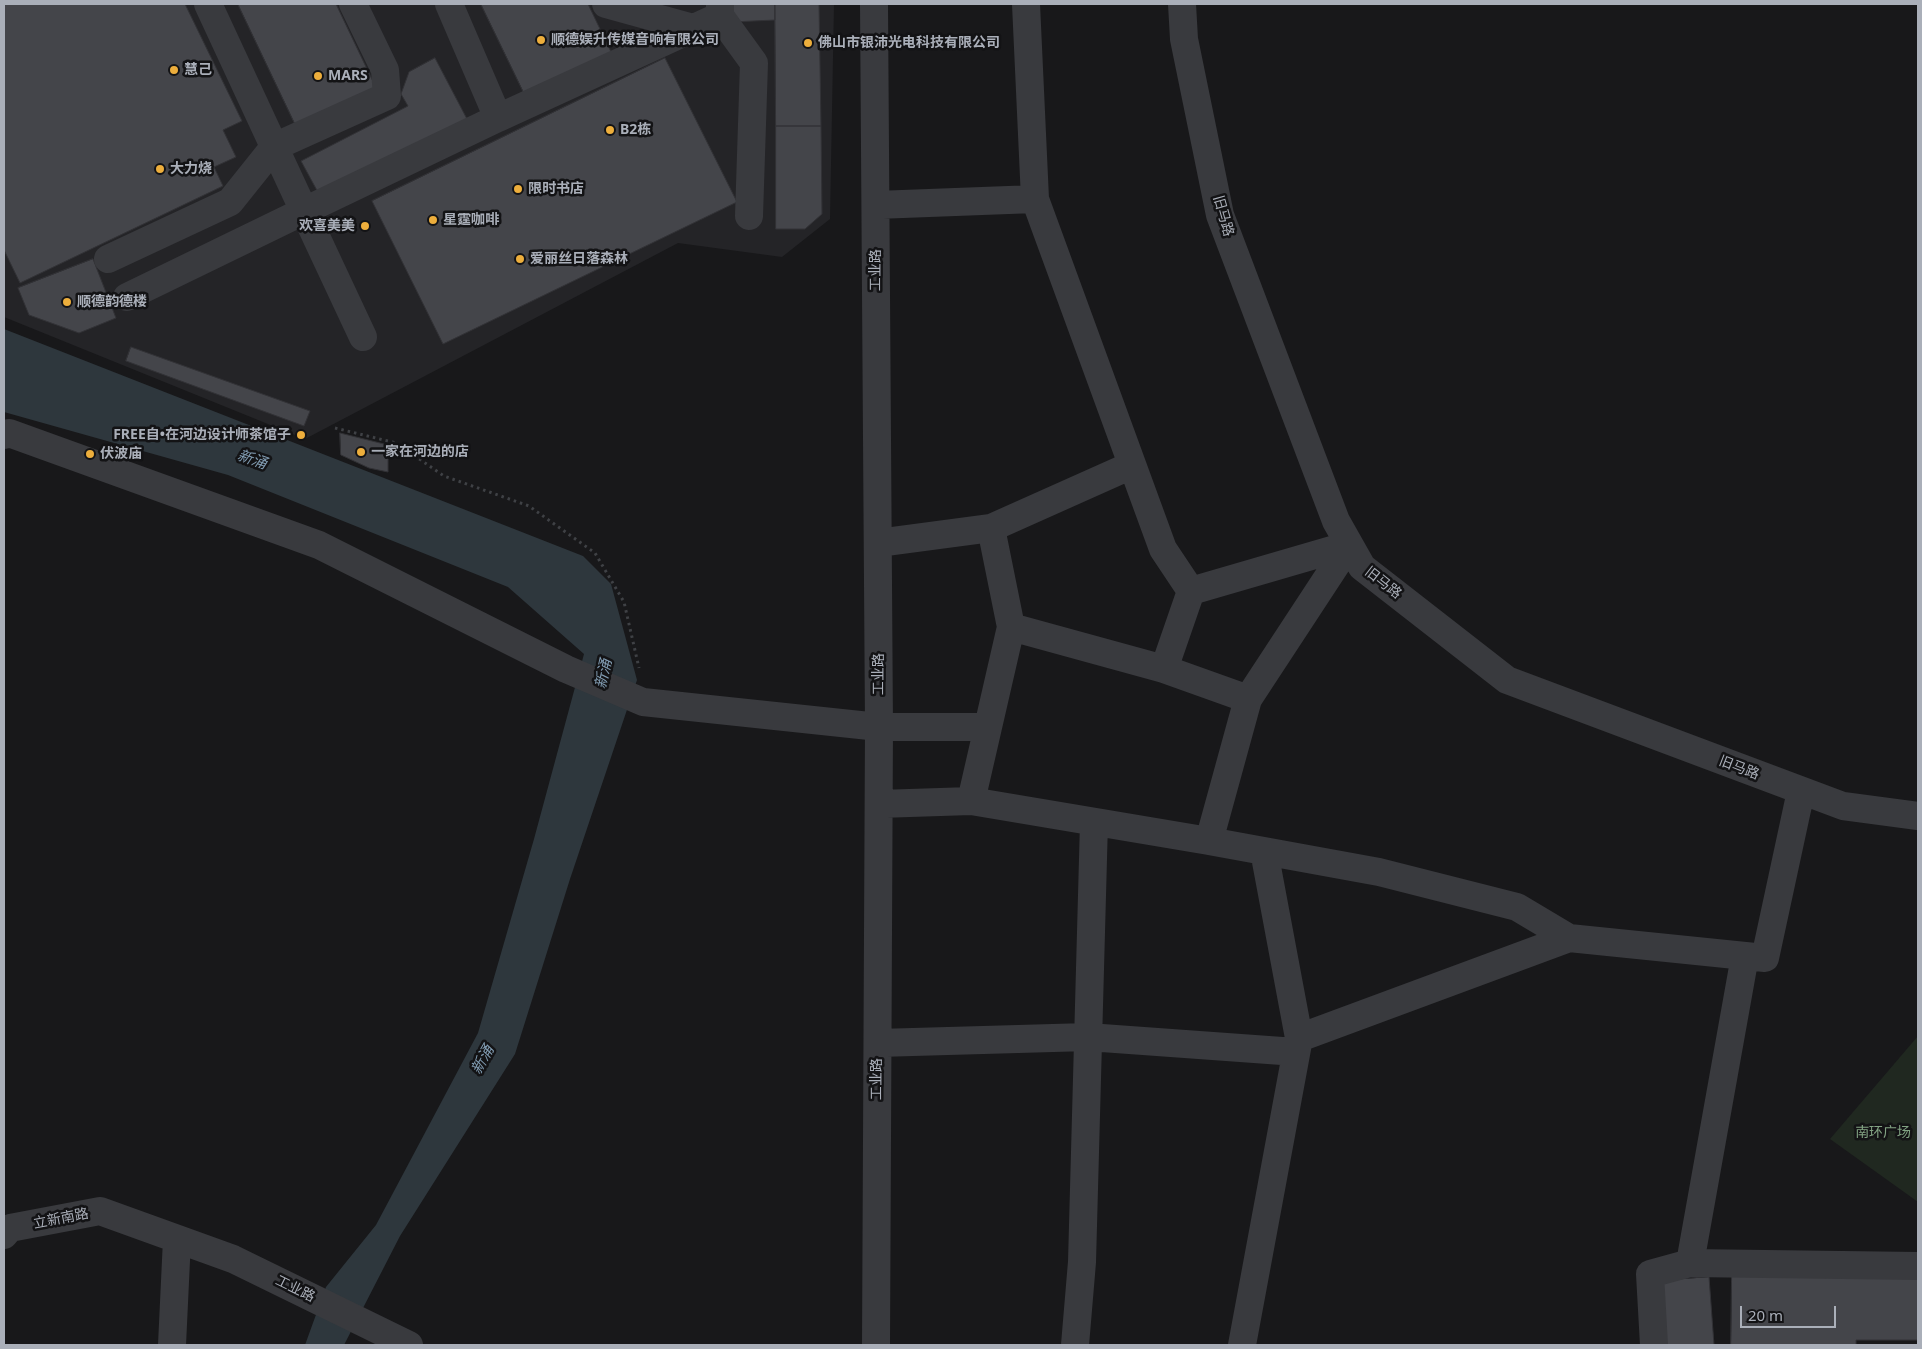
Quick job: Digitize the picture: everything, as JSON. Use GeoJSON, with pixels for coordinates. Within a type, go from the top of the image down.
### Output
{"type":"FeatureCollection","features":[{"type":"Feature","properties":{"kind":"street"},"geometry":{"type":"LineString","coordinates":[[208,4],[363,337]]}},
{"type":"Feature","properties":{"kind":"street"},"geometry":{"type":"LineString","coordinates":[[108,259],[230,202],[274,147],[386,96],[385,70],[353,4]]}},
{"type":"Feature","properties":{"kind":"street"},"geometry":{"type":"LineString","coordinates":[[449,4],[498,118]]}},
{"type":"Feature","properties":{"kind":"street"},"geometry":{"type":"LineString","coordinates":[[606,4],[693,28]]}},
{"type":"Feature","properties":{"kind":"street","name":"工业路"},"geometry":{"type":"LineString","coordinates":[[874,4],[879,727],[876,1345]]}},
{"type":"Feature","properties":{"kind":"street"},"geometry":{"type":"LineString","coordinates":[[1026,4],[1035,199],[1163,548],[1191,591]]}},
{"type":"Feature","properties":{"kind":"street","name":"旧马路"},"geometry":{"type":"LineString","coordinates":[[1182,4],[1184,39],[1220,215],[1336,521],[1362,567],[1507,680],[1843,806],[1918,816]]}},
{"type":"Feature","properties":{"kind":"street"},"geometry":{"type":"LineString","coordinates":[[127,297],[498,118],[693,28],[720,10],[754,63],[749,216]]}},
{"type":"Feature","properties":{"kind":"street"},"geometry":{"type":"LineString","coordinates":[[876,205],[1035,199]]}},
{"type":"Feature","properties":{"kind":"street"},"geometry":{"type":"LineString","coordinates":[[4,435],[9,433],[319,545],[566,669],[645,702],[879,727],[988,727]]}},
{"type":"Feature","properties":{"kind":"street"},"geometry":{"type":"LineString","coordinates":[[878,543],[991,528],[1132,465]]}},
{"type":"Feature","properties":{"kind":"street"},"geometry":{"type":"LineString","coordinates":[[971,801],[1011,626],[991,528]]}},
{"type":"Feature","properties":{"kind":"street"},"geometry":{"type":"LineString","coordinates":[[1191,591],[1349,545]]}},
{"type":"Feature","properties":{"kind":"street"},"geometry":{"type":"LineString","coordinates":[[1209,841],[1248,699],[1349,545]]}},
{"type":"Feature","properties":{"kind":"street"},"geometry":{"type":"LineString","coordinates":[[1164,669],[1191,591]]}},
{"type":"Feature","properties":{"kind":"street"},"geometry":{"type":"LineString","coordinates":[[1011,626],[1164,669],[1248,699]]}},
{"type":"Feature","properties":{"kind":"street"},"geometry":{"type":"LineString","coordinates":[[879,804],[971,801],[1209,841],[1379,872],[1517,907],[1569,938],[1765,958],[1801,791]]}},
{"type":"Feature","properties":{"kind":"street"},"geometry":{"type":"LineString","coordinates":[[1075,1345],[1082,1262],[1094,822]]}},
{"type":"Feature","properties":{"kind":"street"},"geometry":{"type":"LineString","coordinates":[[1242,1345],[1298,1045],[1264,851]]}},
{"type":"Feature","properties":{"kind":"street"},"geometry":{"type":"LineString","coordinates":[[878,1043],[1088,1037],[1298,1045],[1569,938]]}},
{"type":"Feature","properties":{"kind":"street"},"geometry":{"type":"LineString","coordinates":[[1690,1263],[1745,956]]}},
{"type":"Feature","properties":{"kind":"street","name":"立新南路"},"geometry":{"type":"LineString","coordinates":[[4,1235],[10,1228],[100,1211],[177,1239]]}},
{"type":"Feature","properties":{"kind":"street"},"geometry":{"type":"LineString","coordinates":[[172,1345],[177,1239]]}},
{"type":"Feature","properties":{"kind":"street","name":"工业路"},"geometry":{"type":"LineString","coordinates":[[177,1239],[234,1259],[409,1345]]}},
{"type":"Feature","properties":{"kind":"street"},"geometry":{"type":"LineString","coordinates":[[1654,1345],[1650,1274],[1690,1263],[1918,1266]]}},
{"type":"Feature","properties":{"kind":"path"},"geometry":{"type":"LineString","coordinates":[[335,428],[396,443],[444,476],[529,506],[595,553],[624,602],[645,702]]}},
{"type":"Feature","properties":{"kind":"shaded area"},"geometry":{"type":"Polygon","coordinates":[[[4,4],[834,4],[830,219],[782,257],[678,243],[305,439],[4,317],[4,4]]]}},
{"type":"Feature","properties":{"kind":"green space","name":"南环广场"},"geometry":{"type":"Polygon","coordinates":[[[1918,1036],[1918,1202],[1830,1139],[1918,1036]]]}},
{"type":"Feature","properties":{"kind":"water","name":"新涌"},"geometry":{"type":"Polygon","coordinates":[[[4,329],[583,556],[611,584],[637,680],[570,879],[515,1054],[400,1236],[344,1345],[305,1345],[326,1287],[376,1225],[478,1033],[534,839],[584,654],[508,587],[228,475],[4,412],[4,329]]]}},
{"type":"Feature","properties":{"kind":"building"},"geometry":{"type":"Polygon","coordinates":[[[4,4],[185,4],[242,121],[223,130],[236,157],[214,167],[223,186],[20,283],[4,250],[4,4]]]}},
{"type":"Feature","properties":{"kind":"building"},"geometry":{"type":"Polygon","coordinates":[[[238,4],[336,4],[378,92],[298,130],[238,4]]]}},
{"type":"Feature","properties":{"kind":"building"},"geometry":{"type":"Polygon","coordinates":[[[481,4],[588,4],[613,56],[526,97],[481,4]]]}},
{"type":"Feature","properties":{"kind":"building"},"geometry":{"type":"Polygon","coordinates":[[[732,4],[775,4],[775,20],[732,22],[732,4]]]}},
{"type":"Feature","properties":{"kind":"building"},"geometry":{"type":"Polygon","coordinates":[[[775,4],[819,4],[821,126],[776,126],[775,4]]]}},
{"type":"Feature","properties":{"kind":"building"},"geometry":{"type":"Polygon","coordinates":[[[435,58],[467,119],[320,196],[301,161],[408,106],[401,94],[409,72],[435,58]]]}},
{"type":"Feature","properties":{"kind":"building","name":"B2栋"},"geometry":{"type":"Polygon","coordinates":[[[665,58],[737,202],[443,344],[372,201],[665,58]]]}},
{"type":"Feature","properties":{"kind":"building"},"geometry":{"type":"Polygon","coordinates":[[[776,126],[821,126],[822,214],[805,229],[776,229],[776,126]]]}},
{"type":"Feature","properties":{"kind":"building","name":"顺德韵德楼"},"geometry":{"type":"Polygon","coordinates":[[[93,259],[116,318],[79,333],[29,315],[18,288],[93,259]]]}},
{"type":"Feature","properties":{"kind":"building"},"geometry":{"type":"Polygon","coordinates":[[[131,347],[310,411],[304,426],[126,361],[131,347]]]}},
{"type":"Feature","properties":{"kind":"building"},"geometry":{"type":"Polygon","coordinates":[[[340,433],[388,445],[388,472],[369,468],[341,455],[340,433]]]}},
{"type":"Feature","properties":{"kind":"building"},"geometry":{"type":"Polygon","coordinates":[[[1732,1275],[1918,1276],[1918,1340],[1856,1340],[1856,1345],[1731,1345],[1732,1275]]]}},
{"type":"Feature","properties":{"kind":"building"},"geometry":{"type":"Polygon","coordinates":[[[1709,1277],[1714,1345],[1662,1345],[1657,1281],[1709,1277]]]}},
{"type":"Feature","properties":{"kind":"place","name":"顺德娱升传媒音响有限公司"},"geometry":{"type":"Point","coordinates":[541,40]}},
{"type":"Feature","properties":{"kind":"place","name":"佛山市银沛光电科技有限公司"},"geometry":{"type":"Point","coordinates":[808,43]}},
{"type":"Feature","properties":{"kind":"place","name":"慧己"},"geometry":{"type":"Point","coordinates":[174,70]}},
{"type":"Feature","properties":{"kind":"place","name":"MARS"},"geometry":{"type":"Point","coordinates":[318,76]}},
{"type":"Feature","properties":{"kind":"place","name":"B2栋"},"geometry":{"type":"Point","coordinates":[610,130]}},
{"type":"Feature","properties":{"kind":"place","name":"大力烧"},"geometry":{"type":"Point","coordinates":[160,169]}},
{"type":"Feature","properties":{"kind":"place","name":"限时书店"},"geometry":{"type":"Point","coordinates":[518,189]}},
{"type":"Feature","properties":{"kind":"place","name":"星霆咖啡"},"geometry":{"type":"Point","coordinates":[433,220]}},
{"type":"Feature","properties":{"kind":"place","name":"欢喜美美"},"geometry":{"type":"Point","coordinates":[365,226]}},
{"type":"Feature","properties":{"kind":"place","name":"爱丽丝日落森林"},"geometry":{"type":"Point","coordinates":[520,259]}},
{"type":"Feature","properties":{"kind":"place","name":"顺德韵德楼"},"geometry":{"type":"Point","coordinates":[67,302]}},
{"type":"Feature","properties":{"kind":"place","name":"FREE自•在河边设计师茶馆子"},"geometry":{"type":"Point","coordinates":[301,435]}},
{"type":"Feature","properties":{"kind":"place","name":"一家在河边的店"},"geometry":{"type":"Point","coordinates":[361,452]}},
{"type":"Feature","properties":{"kind":"place","name":"伏波庙"},"geometry":{"type":"Point","coordinates":[90,454]}}]}
